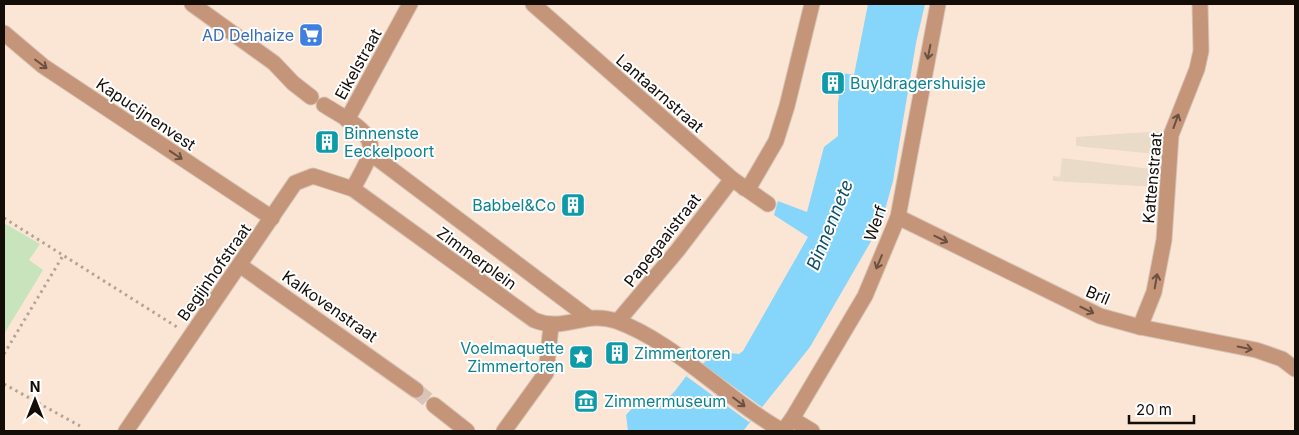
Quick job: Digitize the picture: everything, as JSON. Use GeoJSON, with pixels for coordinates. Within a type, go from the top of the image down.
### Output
{"type":"FeatureCollection","features":[{"type":"Feature","properties":{"kind":"street"},"geometry":{"type":"LineString","coordinates":[[192,4],[274,62],[294,83],[347,120]]}},
{"type":"Feature","properties":{"kind":"street","name":"Eikelstraat"},"geometry":{"type":"LineString","coordinates":[[370,152],[369,142],[361,129],[347,120],[410,4]]}},
{"type":"Feature","properties":{"kind":"street","name":"Lantaarnstraat"},"geometry":{"type":"LineString","coordinates":[[533,4],[732,179],[768,204]]}},
{"type":"Feature","properties":{"kind":"street"},"geometry":{"type":"LineString","coordinates":[[744,188],[751,184],[776,141],[787,106],[812,4]]}},
{"type":"Feature","properties":{"kind":"street","name":"Werf"},"geometry":{"type":"LineString","coordinates":[[783,431],[865,296],[898,217],[938,4]]}},
{"type":"Feature","properties":{"kind":"street","name":"Kattenstraat"},"geometry":{"type":"LineString","coordinates":[[1140,327],[1154,292],[1164,240],[1171,135],[1197,69],[1201,51],[1200,4]]}},
{"type":"Feature","properties":{"kind":"street","name":"Kapucijnenvest"},"geometry":{"type":"LineString","coordinates":[[4,33],[43,66],[272,218]]}},
{"type":"Feature","properties":{"kind":"street"},"geometry":{"type":"LineString","coordinates":[[354,189],[370,152]]}},
{"type":"Feature","properties":{"kind":"street","name":"Zimmerplein"},"geometry":{"type":"LineString","coordinates":[[370,152],[589,318]]}},
{"type":"Feature","properties":{"kind":"street","name":"Begijnhofstraat"},"geometry":{"type":"LineString","coordinates":[[126,431],[191,335],[241,266],[296,183],[306,178],[320,177],[354,189]]}},
{"type":"Feature","properties":{"kind":"street","name":"Papegaaistraat"},"geometry":{"type":"LineString","coordinates":[[618,321],[677,251],[732,179]]}},
{"type":"Feature","properties":{"kind":"street","name":"Zimmerplein"},"geometry":{"type":"LineString","coordinates":[[354,189],[524,314],[551,326]]}},
{"type":"Feature","properties":{"kind":"street","name":"Bril"},"geometry":{"type":"LineString","coordinates":[[898,217],[1100,316],[1140,327],[1256,350],[1282,359],[1295,369]]}},
{"type":"Feature","properties":{"kind":"street","name":"Kalkovenstraat"},"geometry":{"type":"LineString","coordinates":[[241,266],[416,390]]}},
{"type":"Feature","properties":{"kind":"street"},"geometry":{"type":"LineString","coordinates":[[504,431],[546,373],[551,326],[603,317],[618,321],[656,341],[762,419],[783,431]]}},
{"type":"Feature","properties":{"kind":"street"},"geometry":{"type":"LineString","coordinates":[[434,404],[467,431]]}},
{"type":"Feature","properties":{"kind":"street"},"geometry":{"type":"LineString","coordinates":[[792,419],[812,431]]}},
{"type":"Feature","properties":{"kind":"path"},"geometry":{"type":"LineString","coordinates":[[4,218],[191,335]]}},
{"type":"Feature","properties":{"kind":"path"},"geometry":{"type":"LineString","coordinates":[[4,354],[64,254]]}},
{"type":"Feature","properties":{"kind":"path"},"geometry":{"type":"LineString","coordinates":[[4,384],[80,426]]}},
{"type":"Feature","properties":{"kind":"shaded area"},"geometry":{"type":"Polygon","coordinates":[[[1162,131],[1161,154],[1156,151],[1155,154],[1076,146],[1076,137],[1162,131]]]}},
{"type":"Feature","properties":{"kind":"shaded area"},"geometry":{"type":"Polygon","coordinates":[[[1062,158],[1159,170],[1158,187],[1053,181],[1053,176],[1060,177],[1062,158]]]}},
{"type":"Feature","properties":{"kind":"green space"},"geometry":{"type":"Polygon","coordinates":[[[4,223],[40,244],[29,260],[43,270],[4,334],[4,223]]]}},
{"type":"Feature","properties":{"kind":"water","name":"Binnennete"},"geometry":{"type":"Polygon","coordinates":[[[868,4],[925,4],[916,43],[893,181],[881,224],[810,347],[743,431],[628,431],[626,415],[635,405],[648,400],[654,406],[659,407],[675,391],[687,375],[724,348],[729,353],[739,354],[743,351],[808,237],[774,215],[778,201],[807,212],[824,147],[838,136],[838,103],[842,73],[854,75],[868,4]]]}},
{"type":"Feature","properties":{"kind":"pier"},"geometry":{"type":"Polygon","coordinates":[[[702,364],[762,407],[749,422],[686,376],[702,364]]]}},
{"type":"Feature","properties":{"kind":"tunnel"},"geometry":{"type":"LineString","coordinates":[[416,390],[434,405]]}},
{"type":"Feature","properties":{"kind":"place","name":"AD Delhaize"},"geometry":{"type":"Point","coordinates":[311,35]}},
{"type":"Feature","properties":{"kind":"place","name":"Buyldragershuisje"},"geometry":{"type":"Point","coordinates":[833,83]}},
{"type":"Feature","properties":{"kind":"place","name":"Binnenste Eeckelpoort"},"geometry":{"type":"Point","coordinates":[327,142]}},
{"type":"Feature","properties":{"kind":"place","name":"Babbel&Co"},"geometry":{"type":"Point","coordinates":[573,205]}},
{"type":"Feature","properties":{"kind":"place","name":"Zimmertoren"},"geometry":{"type":"Point","coordinates":[617,353]}},
{"type":"Feature","properties":{"kind":"place","name":"Voelmaquette Zimmertoren"},"geometry":{"type":"Point","coordinates":[581,357]}},
{"type":"Feature","properties":{"kind":"place","name":"Zimmermuseum"},"geometry":{"type":"Point","coordinates":[586,401]}}]}
